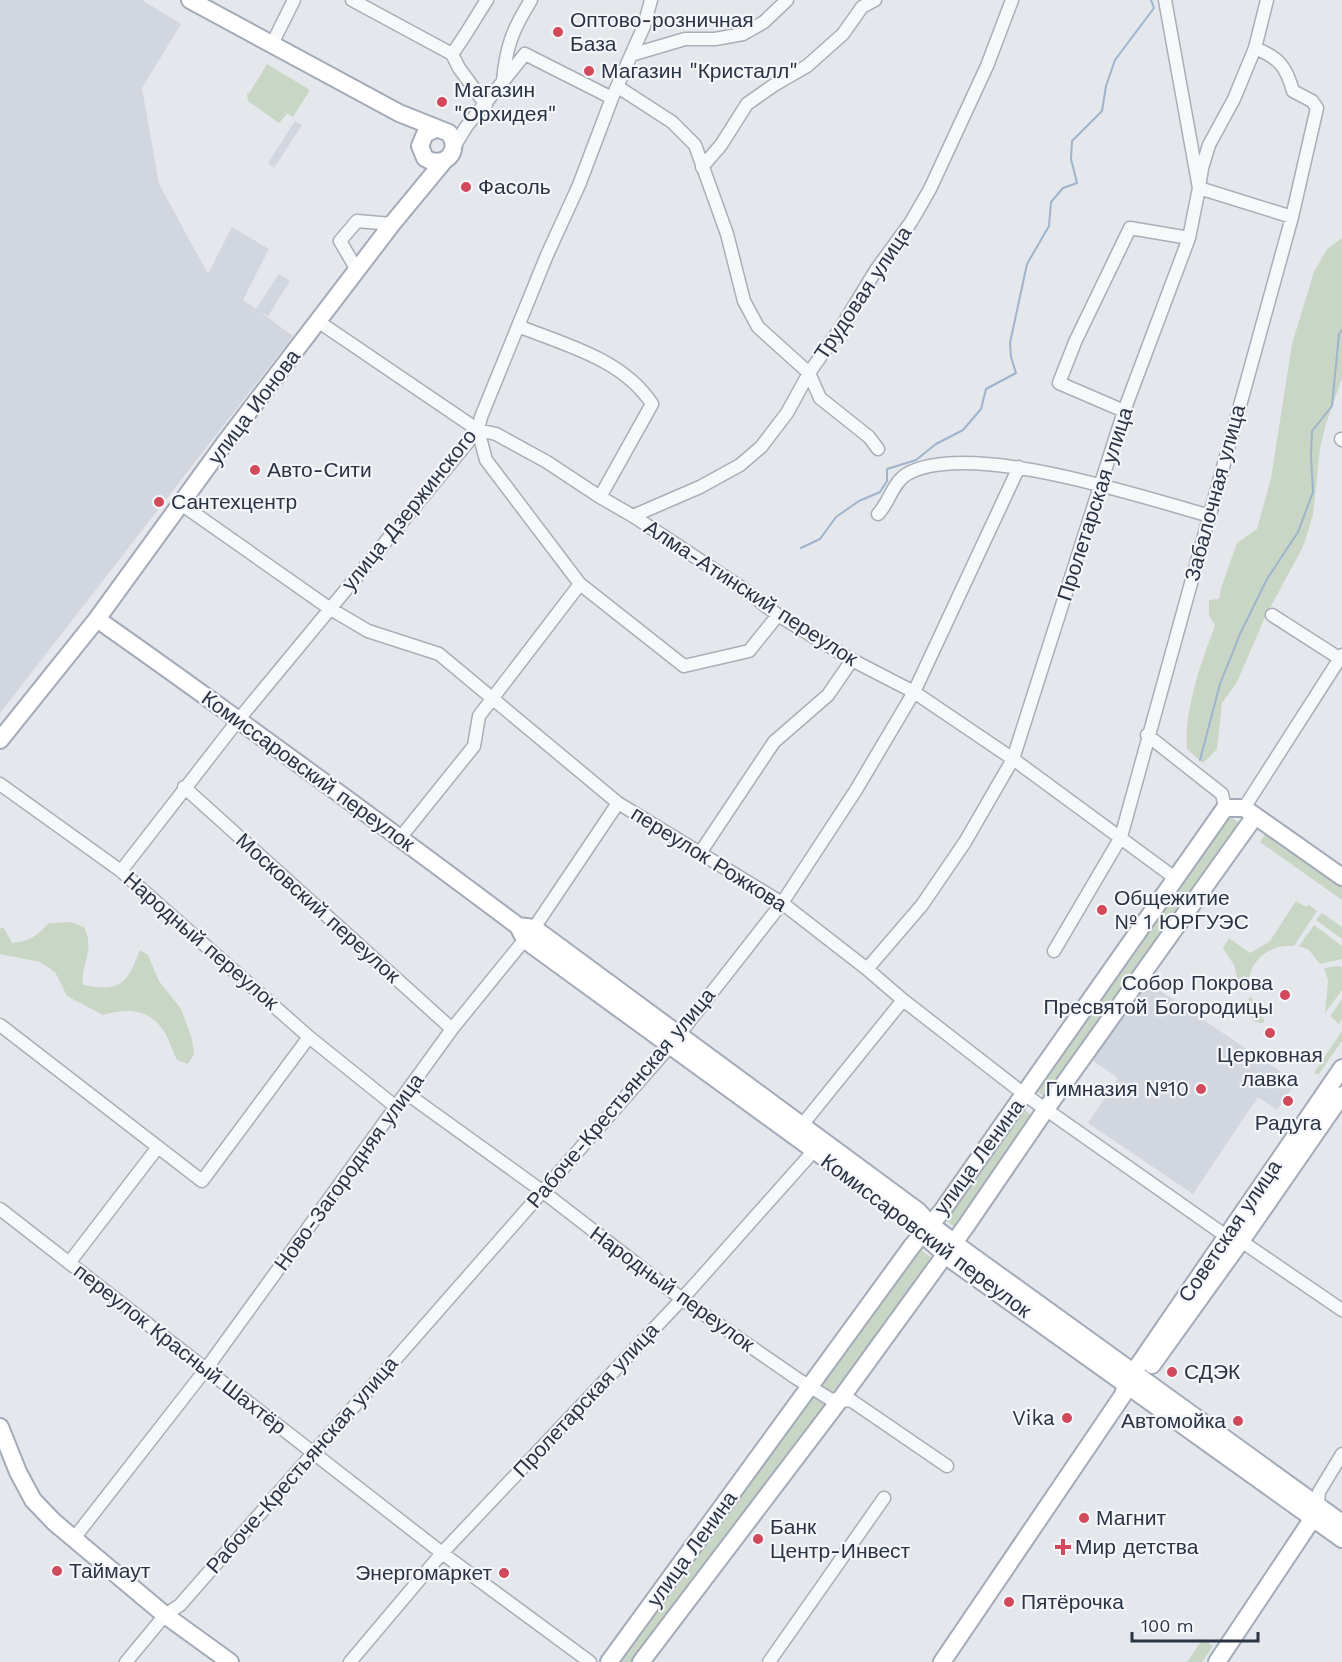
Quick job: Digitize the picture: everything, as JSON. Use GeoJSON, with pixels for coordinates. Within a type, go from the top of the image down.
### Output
{"type":"FeatureCollection","features":[{"type":"Feature","properties":{"kind":"main road"},"geometry":{"type":"LineString","coordinates":[[190,0],[408,118],[447,136]]}},
{"type":"Feature","properties":{"kind":"main road"},"geometry":{"type":"LineString","coordinates":[[408,118],[418,132],[423,175],[421,184],[408,203]]}},
{"type":"Feature","properties":{"kind":"main road"},"geometry":{"type":"LineString","coordinates":[[421,149],[425,134],[447,136]]}},
{"type":"Feature","properties":{"kind":"main road"},"geometry":{"type":"LineString","coordinates":[[421,149],[431,162],[450,158],[447,136]]}},
{"type":"Feature","properties":{"kind":"main road","name":"улица Ионова"},"geometry":{"type":"LineString","coordinates":[[0,740],[97,619],[227,440],[408,203],[444,161]]}},
{"type":"Feature","properties":{"kind":"main road","name":"Комиссаровский переулок"},"geometry":{"type":"LineString","coordinates":[[97,619],[239,719],[819,1146],[918,1210],[926,1229],[1131,1384],[1315,1511],[1342,1523]]}},
{"type":"Feature","properties":{"kind":"main road"},"geometry":{"type":"LineString","coordinates":[[1225,808],[1250,812],[1342,877]]}},
{"type":"Feature","properties":{"kind":"main road","name":"улица Ленина"},"geometry":{"type":"LineString","coordinates":[[609,1662],[926,1229],[942,1211],[1225,808]]}},
{"type":"Feature","properties":{"kind":"main road","name":"улица Ленина"},"geometry":{"type":"LineString","coordinates":[[641,1662],[950,1248],[1250,812]]}},
{"type":"Feature","properties":{"kind":"main road","name":"Комиссаровский переулок"},"geometry":{"type":"LineString","coordinates":[[674,1040],[802,1125],[819,1146]]}},
{"type":"Feature","properties":{"kind":"main road","name":"Советская улица"},"geometry":{"type":"LineString","coordinates":[[1234,1239],[1342,1068]]}},
{"type":"Feature","properties":{"kind":"main road","name":"Советская улица"},"geometry":{"type":"LineString","coordinates":[[942,1662],[1131,1384],[1234,1239],[1342,1096]]}},
{"type":"Feature","properties":{"kind":"main road"},"geometry":{"type":"LineString","coordinates":[[0,1427],[18,1472],[33,1500],[54,1522],[165,1615],[230,1662]]}},
{"type":"Feature","properties":{"kind":"main road"},"geometry":{"type":"LineString","coordinates":[[1217,1662],[1315,1511]]}},
{"type":"Feature","properties":{"kind":"main road","name":"Комиссаровский переулок"},"geometry":{"type":"LineString","coordinates":[[1315,1511],[1342,1539]]}},
{"type":"Feature","properties":{"kind":"street"},"geometry":{"type":"LineString","coordinates":[[272,44],[294,0]]}},
{"type":"Feature","properties":{"kind":"street"},"geometry":{"type":"LineString","coordinates":[[351,0],[452,54],[459,68],[486,105]]}},
{"type":"Feature","properties":{"kind":"street"},"geometry":{"type":"LineString","coordinates":[[503,82],[506,53],[517,23],[531,0]]}},
{"type":"Feature","properties":{"kind":"street","name":"улица Дзержинского"},"geometry":{"type":"LineString","coordinates":[[121,871],[239,719],[478,430],[481,417],[547,255],[644,26],[651,0]]}},
{"type":"Feature","properties":{"kind":"street"},"geometry":{"type":"LineString","coordinates":[[631,55],[685,39],[715,39],[743,34],[764,22],[787,0]]}},
{"type":"Feature","properties":{"kind":"street"},"geometry":{"type":"LineString","coordinates":[[702,167],[721,145],[747,104],[807,66],[843,34],[862,7],[875,0]]}},
{"type":"Feature","properties":{"kind":"street","name":"Трудовая улица"},"geometry":{"type":"LineString","coordinates":[[633,516],[700,487],[740,465],[761,447],[787,413],[809,373],[842,326],[876,270],[911,222],[930,189],[987,66],[1012,0]]}},
{"type":"Feature","properties":{"kind":"street","name":"Пролетарская улица"},"geometry":{"type":"LineString","coordinates":[[867,969],[922,905],[959,851],[1013,759],[1102,486],[1124,411],[1189,238],[1199,188],[1165,0]]}},
{"type":"Feature","properties":{"kind":"street"},"geometry":{"type":"LineString","coordinates":[[1267,0],[1255,48],[1234,99],[1209,145],[1199,188],[1292,217]]}},
{"type":"Feature","properties":{"kind":"street"},"geometry":{"type":"LineString","coordinates":[[452,54],[463,40],[483,1]]}},
{"type":"Feature","properties":{"kind":"street","name":"Забалочная улица"},"geometry":{"type":"LineString","coordinates":[[1054,951],[1121,837],[1147,735],[1292,217],[1317,108],[1312,101],[1293,90],[1284,66],[1255,48]]}},
{"type":"Feature","properties":{"kind":"street"},"geometry":{"type":"LineString","coordinates":[[447,136],[466,127],[525,54],[615,93],[672,122],[695,145],[727,234],[744,301],[758,327],[809,373],[820,398],[869,437],[878,449]]}},
{"type":"Feature","properties":{"kind":"street"},"geometry":{"type":"LineString","coordinates":[[357,270],[339,241],[357,221],[392,224]]}},
{"type":"Feature","properties":{"kind":"street"},"geometry":{"type":"LineString","coordinates":[[1124,411],[1059,383],[1130,228],[1189,238]]}},
{"type":"Feature","properties":{"kind":"street","name":"Алма-Атинский переулок"},"geometry":{"type":"LineString","coordinates":[[319,322],[478,430],[496,434],[547,462],[742,588],[778,615],[852,660],[914,692],[1013,759],[1175,878]]}},
{"type":"Feature","properties":{"kind":"street"},"geometry":{"type":"LineString","coordinates":[[518,326],[609,364],[627,375],[643,390],[652,404],[600,497]]}},
{"type":"Feature","properties":{"kind":"street"},"geometry":{"type":"LineString","coordinates":[[478,430],[486,460],[580,584],[684,666],[749,651],[778,615]]}},
{"type":"Feature","properties":{"kind":"street"},"geometry":{"type":"LineString","coordinates":[[878,514],[888,502],[899,480],[907,474],[945,463],[1019,466],[1210,516]]}},
{"type":"Feature","properties":{"kind":"street","name":"Рабоче-Крестьянская улица"},"geometry":{"type":"LineString","coordinates":[[126,1662],[165,1615],[180,1605],[674,1040],[782,903],[856,790],[914,692],[1019,466]]}},
{"type":"Feature","properties":{"kind":"street","name":"переулок Рожкова"},"geometry":{"type":"LineString","coordinates":[[181,504],[329,608],[368,631],[439,654],[618,803],[782,903],[1024,1094],[1234,1239],[1342,1310]]}},
{"type":"Feature","properties":{"kind":"street"},"geometry":{"type":"LineString","coordinates":[[400,838],[474,746],[479,716],[580,584]]}},
{"type":"Feature","properties":{"kind":"street"},"geometry":{"type":"LineString","coordinates":[[1272,615],[1341,658]]}},
{"type":"Feature","properties":{"kind":"street","name":"улица Ленина"},"geometry":{"type":"LineString","coordinates":[[1250,812],[1341,658]]}},
{"type":"Feature","properties":{"kind":"street"},"geometry":{"type":"LineString","coordinates":[[700,853],[774,742],[828,696],[852,660]]}},
{"type":"Feature","properties":{"kind":"street"},"geometry":{"type":"LineString","coordinates":[[1147,735],[1222,794],[1225,808]]}},
{"type":"Feature","properties":{"kind":"street","name":"Народный переулок"},"geometry":{"type":"LineString","coordinates":[[0,784],[121,871],[309,1037],[396,1107]]}},
{"type":"Feature","properties":{"kind":"street","name":"Московский переулок"},"geometry":{"type":"LineString","coordinates":[[184,787],[452,1029]]}},
{"type":"Feature","properties":{"kind":"street","name":"Ново-Загородняя улица"},"geometry":{"type":"LineString","coordinates":[[75,1538],[206,1369],[618,803]]}},
{"type":"Feature","properties":{"kind":"street"},"geometry":{"type":"LineString","coordinates":[[802,1125],[903,1000]]}},
{"type":"Feature","properties":{"kind":"street"},"geometry":{"type":"LineString","coordinates":[[0,1025],[202,1181],[309,1037]]}},
{"type":"Feature","properties":{"kind":"street","name":"Народный переулок"},"geometry":{"type":"LineString","coordinates":[[406,1093],[542,1191],[682,1299],[796,1378],[830,1399],[852,1401],[947,1466]]}},
{"type":"Feature","properties":{"kind":"street","name":"Пролетарская улица"},"geometry":{"type":"LineString","coordinates":[[350,1662],[442,1553],[682,1299],[819,1146]]}},
{"type":"Feature","properties":{"kind":"street"},"geometry":{"type":"LineString","coordinates":[[69,1263],[158,1148]]}},
{"type":"Feature","properties":{"kind":"street","name":"переулок Красный Шахтёр"},"geometry":{"type":"LineString","coordinates":[[0,1209],[442,1553],[590,1662]]}},
{"type":"Feature","properties":{"kind":"street"},"geometry":{"type":"LineString","coordinates":[[1315,1511],[1319,1491],[1342,1454]]}},
{"type":"Feature","properties":{"kind":"street"},"geometry":{"type":"LineString","coordinates":[[769,1662],[884,1498]]}},
{"type":"Feature","properties":{"kind":"shaded area"},"geometry":{"type":"Polygon","coordinates":[[[0,0],[142,0],[181,24],[142,88],[159,184],[208,274],[232,227],[269,249],[243,300],[256,309],[279,274],[290,281],[268,316],[259,311],[293,336],[0,713],[0,0]]]}},
{"type":"Feature","properties":{"kind":"shaded area"},"geometry":{"type":"Polygon","coordinates":[[[295,121],[302,125],[274,168],[268,163],[295,121]]]}},
{"type":"Feature","properties":{"kind":"shaded area","name":"Гимназия №10"},"geometry":{"type":"Polygon","coordinates":[[[1147,982],[1296,1082],[1277,1110],[1258,1097],[1193,1194],[1088,1123],[1118,1078],[1092,1060],[1147,982]]]}},
{"type":"Feature","properties":{"kind":"green space"},"geometry":{"type":"Polygon","coordinates":[[[267,64],[310,90],[293,117],[278,108],[287,114],[279,123],[248,101],[247,94],[267,64]]]}},
{"type":"Feature","properties":{"kind":"green space"},"geometry":{"type":"Polygon","coordinates":[[[1342,238],[1342,378],[1320,448],[1313,515],[1303,547],[1266,615],[1237,682],[1222,703],[1217,749],[1203,763],[1187,749],[1187,734],[1195,686],[1215,626],[1209,615],[1209,600],[1219,599],[1237,543],[1257,529],[1271,478],[1292,344],[1314,272],[1327,249],[1342,238]]]}},
{"type":"Feature","properties":{"kind":"green space"},"geometry":{"type":"Polygon","coordinates":[[[1228,815],[1242,825],[1050,1101],[1035,1090],[1228,815]]]}},
{"type":"Feature","properties":{"kind":"green space"},"geometry":{"type":"Polygon","coordinates":[[[1267,831],[1342,884],[1342,900],[1260,842],[1267,831]]]}},
{"type":"Feature","properties":{"kind":"green space"},"geometry":{"type":"Polygon","coordinates":[[[1296,901],[1306,907],[1309,905],[1317,911],[1294,946],[1274,948],[1258,959],[1250,973],[1250,990],[1240,988],[1234,965],[1223,948],[1229,938],[1250,953],[1270,941],[1296,901]]]}},
{"type":"Feature","properties":{"kind":"green space"},"geometry":{"type":"Polygon","coordinates":[[[1322,913],[1342,927],[1342,939],[1316,920],[1322,913]]]}},
{"type":"Feature","properties":{"kind":"green space"},"geometry":{"type":"Polygon","coordinates":[[[71,922],[84,927],[87,936],[88,951],[83,985],[106,987],[121,983],[131,971],[140,950],[148,955],[159,981],[181,1009],[192,1039],[194,1054],[188,1064],[177,1060],[163,1030],[148,1016],[126,1011],[103,1015],[67,996],[55,972],[40,962],[0,954],[0,928],[4,928],[12,943],[33,937],[49,923],[71,922]]]}},
{"type":"Feature","properties":{"kind":"green space"},"geometry":{"type":"Polygon","coordinates":[[[1314,925],[1342,946],[1342,959],[1320,964],[1309,950],[1299,946],[1314,925]]]}},
{"type":"Feature","properties":{"kind":"green space"},"geometry":{"type":"Polygon","coordinates":[[[1342,967],[1342,990],[1325,1013],[1328,980],[1324,968],[1342,967]]]}},
{"type":"Feature","properties":{"kind":"green space"},"geometry":{"type":"Polygon","coordinates":[[[1252,997],[1255,1007],[1265,1021],[1262,1023],[1255,1022],[1247,1012],[1251,1007],[1248,999],[1252,997]]]}},
{"type":"Feature","properties":{"kind":"green space"},"geometry":{"type":"Polygon","coordinates":[[[1342,999],[1342,1019],[1339,1024],[1330,1016],[1342,999]]]}},
{"type":"Feature","properties":{"kind":"green space"},"geometry":{"type":"Polygon","coordinates":[[[1342,1031],[1342,1041],[1319,1074],[1315,1074],[1315,1071],[1342,1031]]]}},
{"type":"Feature","properties":{"kind":"green space"},"geometry":{"type":"Polygon","coordinates":[[[1023,1109],[1037,1119],[957,1229],[944,1219],[1023,1109]]]}},
{"type":"Feature","properties":{"kind":"green space"},"geometry":{"type":"Polygon","coordinates":[[[920,1249],[933,1259],[833,1395],[820,1385],[920,1249]]]}},
{"type":"Feature","properties":{"kind":"green space"},"geometry":{"type":"Polygon","coordinates":[[[815,1394],[827,1403],[635,1662],[616,1662],[815,1394]]]}},
{"type":"Feature","properties":{"kind":"green space"},"geometry":{"type":"Polygon","coordinates":[[[1203,1639],[1213,1646],[1202,1662],[1187,1662],[1203,1639]]]}},
{"type":"Feature","properties":{"kind":"waterway"},"geometry":{"type":"LineString","coordinates":[[801,548],[820,539],[836,517],[859,501],[880,492],[887,481],[887,469],[916,460],[936,444],[963,430],[981,409],[986,389],[1016,373],[1010,343],[1027,264],[1049,226],[1051,202],[1063,188],[1077,183],[1071,159],[1072,141],[1102,111],[1106,86],[1115,60],[1154,8],[1151,0]]}},
{"type":"Feature","properties":{"kind":"waterway"},"geometry":{"type":"LineString","coordinates":[[1200,760],[1220,684],[1240,634],[1267,579],[1298,532],[1313,492],[1312,431],[1332,406],[1339,334],[1342,330]]}},
{"type":"Feature","properties":{"kind":"place","name":"Оптово-розничная База"},"geometry":{"type":"Point","coordinates":[558,32]}},
{"type":"Feature","properties":{"kind":"place","name":"Магазин \"Кристалл\""},"geometry":{"type":"Point","coordinates":[589,71]}},
{"type":"Feature","properties":{"kind":"place","name":"Магазин \"Орхидея\""},"geometry":{"type":"Point","coordinates":[442,102]}},
{"type":"Feature","properties":{"kind":"place","name":"Фасоль"},"geometry":{"type":"Point","coordinates":[466,187]}},
{"type":"Feature","properties":{"kind":"place","name":"Авто-Сити"},"geometry":{"type":"Point","coordinates":[255,470]}},
{"type":"Feature","properties":{"kind":"place","name":"Сантехцентр"},"geometry":{"type":"Point","coordinates":[159,502]}},
{"type":"Feature","properties":{"kind":"place","name":"Общежитие № 1 ЮРГУЭС"},"geometry":{"type":"Point","coordinates":[1102,910]}},
{"type":"Feature","properties":{"kind":"place","name":"Собор Покрова Пресвятой Богородицы"},"geometry":{"type":"Point","coordinates":[1285,995]}},
{"type":"Feature","properties":{"kind":"place","name":"Церковная лавка"},"geometry":{"type":"Point","coordinates":[1270,1033]}},
{"type":"Feature","properties":{"kind":"place","name":"Гимназия №10"},"geometry":{"type":"Point","coordinates":[1201,1089]}},
{"type":"Feature","properties":{"kind":"place","name":"Радуга"},"geometry":{"type":"Point","coordinates":[1288,1101]}},
{"type":"Feature","properties":{"kind":"place","name":"СДЭК"},"geometry":{"type":"Point","coordinates":[1172,1372]}},
{"type":"Feature","properties":{"kind":"place","name":"Vika"},"geometry":{"type":"Point","coordinates":[1067,1418]}},
{"type":"Feature","properties":{"kind":"place","name":"Автомойка"},"geometry":{"type":"Point","coordinates":[1238,1421]}},
{"type":"Feature","properties":{"kind":"place","name":"Магнит"},"geometry":{"type":"Point","coordinates":[1084,1518]}},
{"type":"Feature","properties":{"kind":"place","name":"Банк Центр-Инвест"},"geometry":{"type":"Point","coordinates":[758,1539]}},
{"type":"Feature","properties":{"kind":"place","name":"Мир детства"},"geometry":{"type":"Point","coordinates":[1063,1547]}},
{"type":"Feature","properties":{"kind":"place","name":"Таймаут"},"geometry":{"type":"Point","coordinates":[57,1571]}},
{"type":"Feature","properties":{"kind":"place","name":"Энергомаркет"},"geometry":{"type":"Point","coordinates":[504,1573]}},
{"type":"Feature","properties":{"kind":"place","name":"Пятёрочка"},"geometry":{"type":"Point","coordinates":[1009,1602]}}]}
